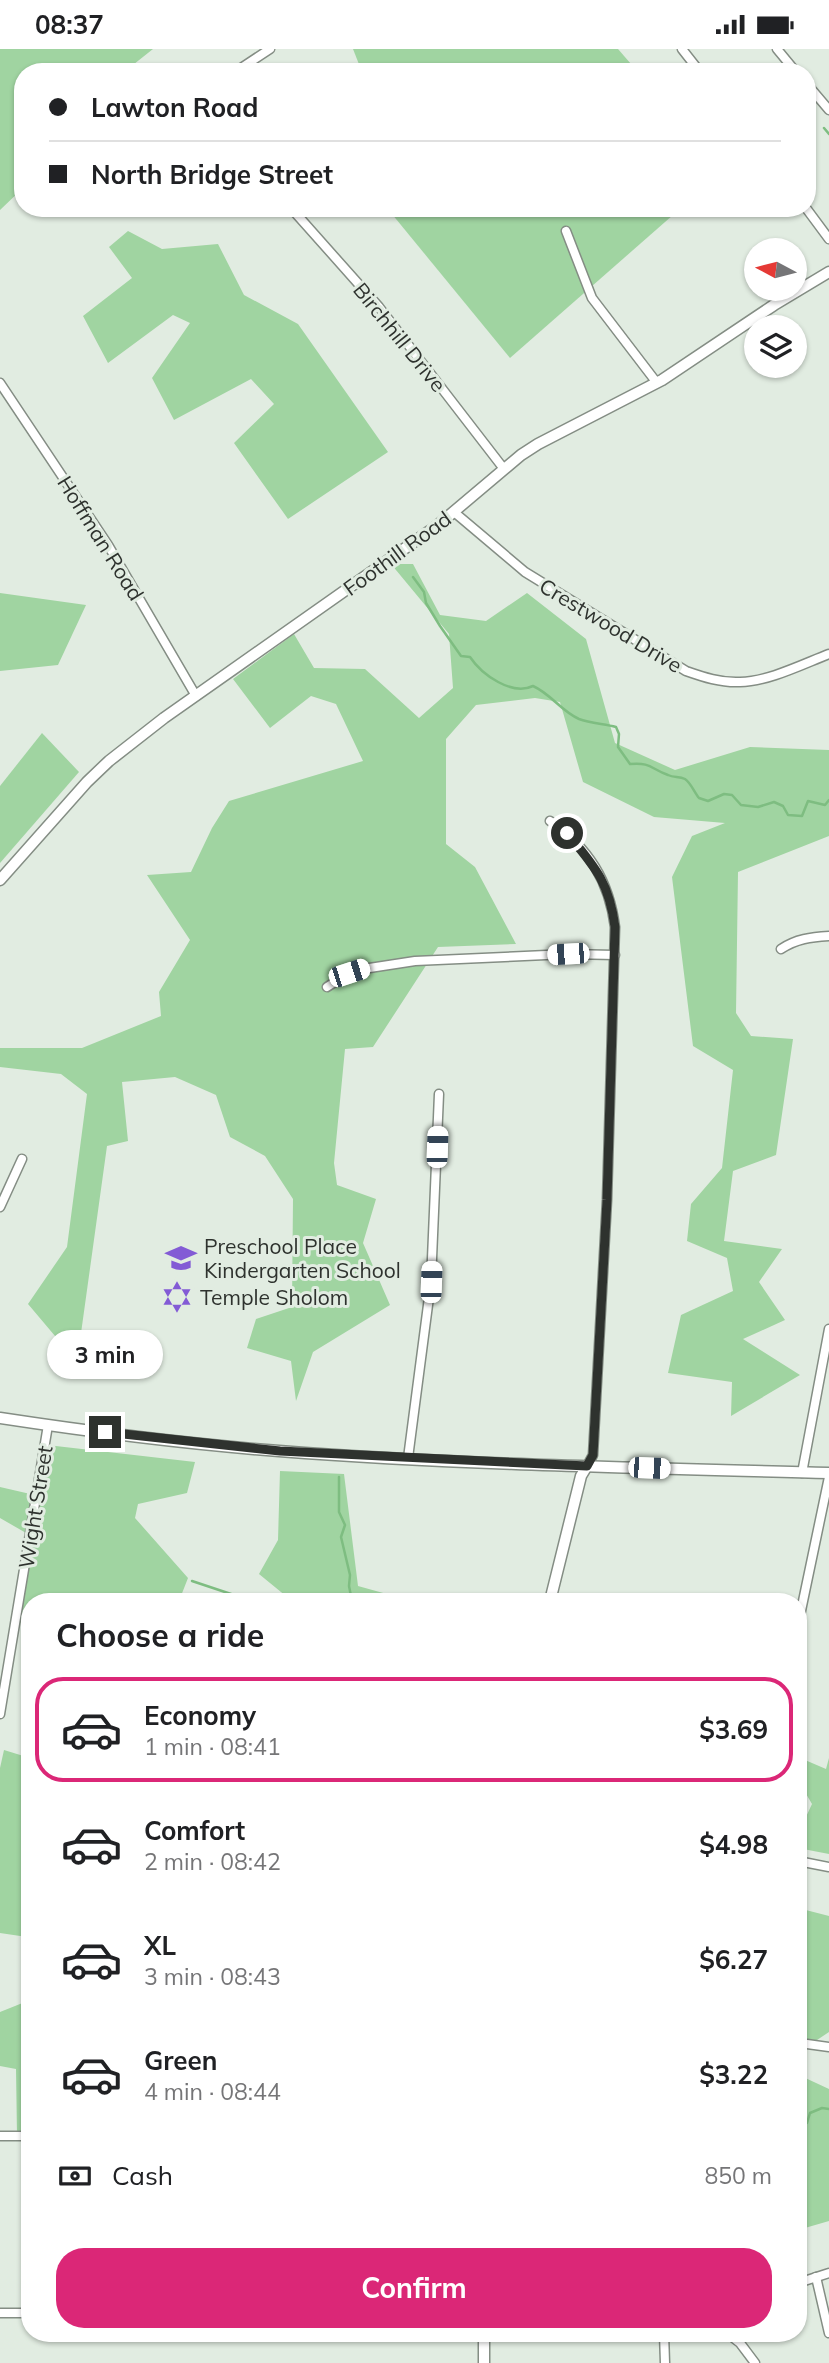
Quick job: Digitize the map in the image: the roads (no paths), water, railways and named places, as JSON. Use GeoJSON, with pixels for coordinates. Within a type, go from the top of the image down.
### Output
{"type":"FeatureCollection","features":[{"type":"Feature","properties":{"kind":"street"},"geometry":{"type":"LineString","coordinates":[[249,63],[270,49]]}},
{"type":"Feature","properties":{"kind":"street"},"geometry":{"type":"LineString","coordinates":[[682,49],[693,63]]}},
{"type":"Feature","properties":{"kind":"street"},"geometry":{"type":"LineString","coordinates":[[777,49],[789,63]]}},
{"type":"Feature","properties":{"kind":"street"},"geometry":{"type":"LineString","coordinates":[[816,95],[829,110]]}},
{"type":"Feature","properties":{"kind":"street","name":"Birchhill Drive"},"geometry":{"type":"LineString","coordinates":[[299,217],[379,307],[504,469]]}},
{"type":"Feature","properties":{"kind":"street"},"geometry":{"type":"LineString","coordinates":[[813,217],[829,239]]}},
{"type":"Feature","properties":{"kind":"street"},"geometry":{"type":"LineString","coordinates":[[566,231],[592,298],[657,383]]}},
{"type":"Feature","properties":{"kind":"street","name":"Foothill Road"},"geometry":{"type":"LineString","coordinates":[[0,880],[109,761],[454,512],[538,444],[657,383],[829,272]]}},
{"type":"Feature","properties":{"kind":"street","name":"Hoffman Road"},"geometry":{"type":"LineString","coordinates":[[0,383],[108,545],[196,696]]}},
{"type":"Feature","properties":{"kind":"street","name":"Crestwood Drive"},"geometry":{"type":"LineString","coordinates":[[454,512],[497,551],[546,587],[686,671],[709,679],[739,683],[756,680],[829,654]]}},
{"type":"Feature","properties":{"kind":"street"},"geometry":{"type":"LineString","coordinates":[[550,821],[567,833],[601,876],[613,910],[615,955],[605,1240],[593,1455],[581,1476],[553,1593]]}},
{"type":"Feature","properties":{"kind":"street"},"geometry":{"type":"LineString","coordinates":[[780,949],[790,942],[829,936]]}},
{"type":"Feature","properties":{"kind":"street"},"geometry":{"type":"LineString","coordinates":[[327,987],[349,973],[415,961],[568,954],[615,955]]}},
{"type":"Feature","properties":{"kind":"street"},"geometry":{"type":"LineString","coordinates":[[408,1458],[431,1282],[439,1094]]}},
{"type":"Feature","properties":{"kind":"street"},"geometry":{"type":"LineString","coordinates":[[0,1207],[22,1159]]}},
{"type":"Feature","properties":{"kind":"street"},"geometry":{"type":"LineString","coordinates":[[802,1473],[829,1329]]}},
{"type":"Feature","properties":{"kind":"street"},"geometry":{"type":"LineString","coordinates":[[0,1418],[215,1445],[408,1458],[829,1475],[805,1593]]}},
{"type":"Feature","properties":{"kind":"street","name":"Wight Street"},"geometry":{"type":"LineString","coordinates":[[0,1714],[48,1425]]}},
{"type":"Feature","properties":{"kind":"street"},"geometry":{"type":"LineString","coordinates":[[807,1863],[829,1867]]}},
{"type":"Feature","properties":{"kind":"street"},"geometry":{"type":"LineString","coordinates":[[807,2044],[829,2047]]}},
{"type":"Feature","properties":{"kind":"street"},"geometry":{"type":"LineString","coordinates":[[0,2136],[21,2136]]}},
{"type":"Feature","properties":{"kind":"street"},"geometry":{"type":"LineString","coordinates":[[807,2280],[829,2273]]}},
{"type":"Feature","properties":{"kind":"street"},"geometry":{"type":"LineString","coordinates":[[816,2277],[829,2333]]}},
{"type":"Feature","properties":{"kind":"street"},"geometry":{"type":"LineString","coordinates":[[0,2313],[21,2313]]}},
{"type":"Feature","properties":{"kind":"street"},"geometry":{"type":"LineString","coordinates":[[484,2342],[484,2363]]}},
{"type":"Feature","properties":{"kind":"street"},"geometry":{"type":"LineString","coordinates":[[664,2342],[665,2363]]}},
{"type":"Feature","properties":{"kind":"street"},"geometry":{"type":"LineString","coordinates":[[739,2342],[755,2363]]}},
{"type":"Feature","properties":{"kind":"waterway"},"geometry":{"type":"LineString","coordinates":[[824,128],[829,134]]}},
{"type":"Feature","properties":{"kind":"waterway"},"geometry":{"type":"LineString","coordinates":[[413,577],[424,592],[426,603],[461,656],[470,657],[482,671],[498,682],[516,688],[533,686],[579,719],[616,727],[619,734],[618,747],[630,764],[647,765],[670,776],[685,779],[699,798],[708,801],[724,794],[732,795],[741,805],[758,807],[774,802],[783,806],[788,815],[802,816],[808,801],[825,805],[829,800]]}},
{"type":"Feature","properties":{"kind":"waterway"},"geometry":{"type":"LineString","coordinates":[[339,1477],[339,1512],[345,1525],[341,1537],[350,1575],[350,1593]]}},
{"type":"Feature","properties":{"kind":"waterway"},"geometry":{"type":"LineString","coordinates":[[192,1581],[228,1593]]}},
{"type":"Feature","properties":{"kind":"waterway"},"geometry":{"type":"LineString","coordinates":[[807,2123],[810,2113],[822,2108],[829,2109]]}},
{"type":"Feature","properties":{"kind":"place","name":"Preschool Place Kindergarten School"},"geometry":{"type":"Point","coordinates":[181,1258]}},
{"type":"Feature","properties":{"kind":"place","name":"Temple Sholom"},"geometry":{"type":"Point","coordinates":[177,1297]}}]}
